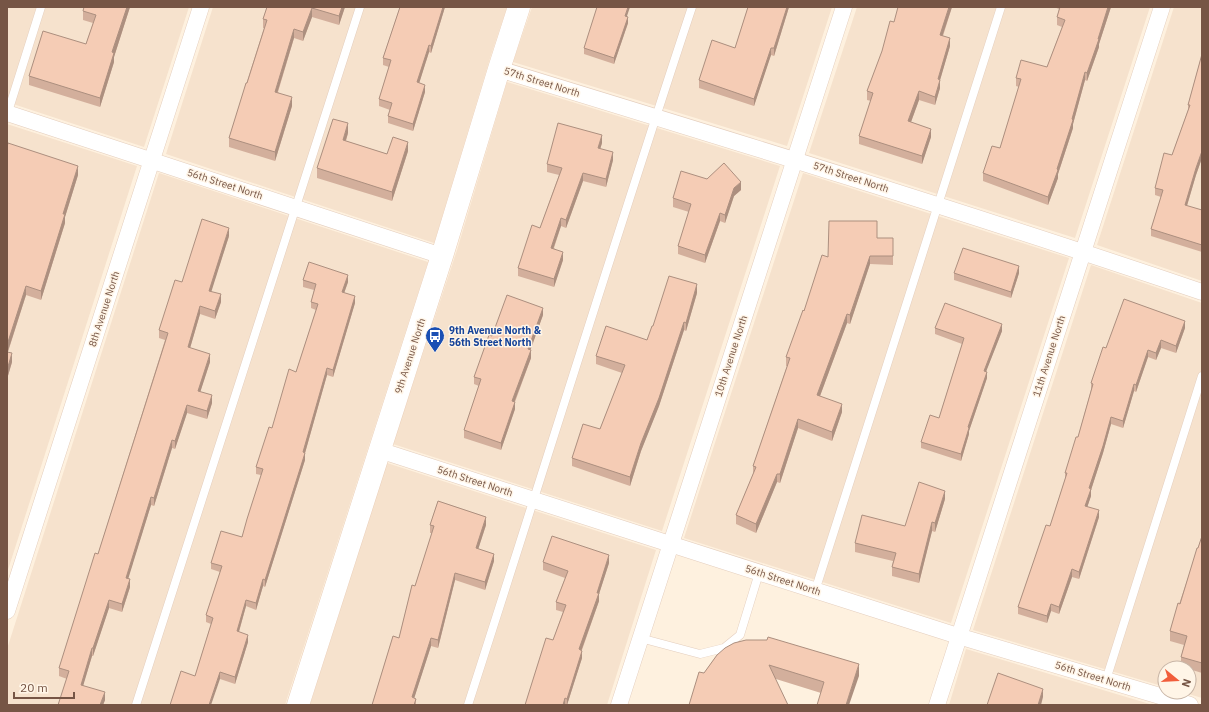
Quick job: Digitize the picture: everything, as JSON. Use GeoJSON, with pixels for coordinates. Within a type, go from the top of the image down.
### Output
{"type":"FeatureCollection","features":[{"type":"Feature","properties":{"kind":"street","name":"8th Avenue North"},"geometry":{"type":"LineString","coordinates":[[7,611],[201,7]]}},
{"type":"Feature","properties":{"kind":"street","name":"9th Avenue North"},"geometry":{"type":"LineString","coordinates":[[298,705],[442,256],[519,7]]}},
{"type":"Feature","properties":{"kind":"street","name":"10th Avenue North"},"geometry":{"type":"LineString","coordinates":[[619,705],[844,7]]}},
{"type":"Feature","properties":{"kind":"street","name":"11th Avenue North"},"geometry":{"type":"LineString","coordinates":[[937,705],[1162,7]]}},
{"type":"Feature","properties":{"kind":"street","name":"57th Street North"},"geometry":{"type":"LineString","coordinates":[[499,68],[795,159],[1083,251],[1202,292]]}},
{"type":"Feature","properties":{"kind":"street","name":"56th Street North"},"geometry":{"type":"LineString","coordinates":[[7,114],[442,256]]}},
{"type":"Feature","properties":{"kind":"street","name":"56th Street North"},"geometry":{"type":"LineString","coordinates":[[379,450],[958,636],[1190,705]]}},
{"type":"Feature","properties":{"kind":"lane"},"geometry":{"type":"LineString","coordinates":[[7,114],[41,7]]}},
{"type":"Feature","properties":{"kind":"lane"},"geometry":{"type":"LineString","coordinates":[[136,705],[360,7]]}},
{"type":"Feature","properties":{"kind":"lane"},"geometry":{"type":"LineString","coordinates":[[468,705],[692,7]]}},
{"type":"Feature","properties":{"kind":"lane"},"geometry":{"type":"LineString","coordinates":[[815,590],[1001,7]]}},
{"type":"Feature","properties":{"kind":"lane"},"geometry":{"type":"LineString","coordinates":[[1106,680],[1202,376]]}},
{"type":"Feature","properties":{"kind":"lane"},"geometry":{"type":"LineString","coordinates":[[640,638],[700,654],[724,648],[740,635],[759,573]]}},
{"type":"Feature","properties":{"kind":"shaded area"},"geometry":{"type":"Polygon","coordinates":[[[7,7],[189,7],[144,147],[7,102],[7,7]]]}},
{"type":"Feature","properties":{"kind":"shaded area"},"geometry":{"type":"Polygon","coordinates":[[[213,7],[507,7],[434,243],[166,154],[213,7]]]}},
{"type":"Feature","properties":{"kind":"shaded area"},"geometry":{"type":"Polygon","coordinates":[[[532,7],[832,7],[787,146],[513,62],[532,7]]]}},
{"type":"Feature","properties":{"kind":"shaded area"},"geometry":{"type":"Polygon","coordinates":[[[857,7],[1150,7],[1075,238],[809,153],[857,7]]]}},
{"type":"Feature","properties":{"kind":"shaded area"},"geometry":{"type":"Polygon","coordinates":[[[1174,7],[1202,7],[1202,281],[1097,245],[1174,7]]]}},
{"type":"Feature","properties":{"kind":"shaded area"},"geometry":{"type":"Polygon","coordinates":[[[507,82],[780,166],[662,531],[393,444],[457,250],[507,82]]]}},
{"type":"Feature","properties":{"kind":"shaded area"},"geometry":{"type":"Polygon","coordinates":[[[7,124],[137,166],[7,573],[7,124]]]}},
{"type":"Feature","properties":{"kind":"shaded area"},"geometry":{"type":"Polygon","coordinates":[[[159,173],[428,262],[285,705],[7,705],[7,649],[159,173]]]}},
{"type":"Feature","properties":{"kind":"shaded area"},"geometry":{"type":"Polygon","coordinates":[[[803,173],[1069,258],[951,623],[684,538],[803,173]]]}},
{"type":"Feature","properties":{"kind":"shaded area"},"geometry":{"type":"Polygon","coordinates":[[[1091,265],[1202,303],[1202,698],[1197,696],[1197,660],[1157,660],[1157,685],[973,630],[1091,265]]]}},
{"type":"Feature","properties":{"kind":"shaded area"},"geometry":{"type":"Polygon","coordinates":[[[387,463],[656,550],[607,705],[310,705],[387,463]]]}},
{"type":"Feature","properties":{"kind":"shaded area"},"geometry":{"type":"Polygon","coordinates":[[[966,649],[1153,705],[949,705],[966,649]]]}},
{"type":"Feature","properties":{"kind":"building"},"geometry":{"type":"Polygon","coordinates":[[[84,7],[127,7],[112,52],[114,53],[100,98],[29,76],[43,31],[86,44],[96,15],[83,11],[84,7]]]}},
{"type":"Feature","properties":{"kind":"building"},"geometry":{"type":"Polygon","coordinates":[[[267,7],[342,7],[339,16],[312,8],[303,32],[294,29],[275,92],[292,97],[275,152],[229,138],[267,20],[263,19],[267,7]]]}},
{"type":"Feature","properties":{"kind":"building"},"geometry":{"type":"Polygon","coordinates":[[[400,7],[443,7],[431,46],[429,45],[417,82],[425,85],[413,124],[388,116],[392,103],[379,99],[391,60],[383,58],[400,7]]]}},
{"type":"Feature","properties":{"kind":"building"},"geometry":{"type":"Polygon","coordinates":[[[597,7],[628,7],[625,16],[628,17],[614,58],[584,48],[597,7]]]}},
{"type":"Feature","properties":{"kind":"building"},"geometry":{"type":"Polygon","coordinates":[[[748,7],[787,7],[774,48],[771,48],[754,99],[699,80],[712,40],[735,48],[748,7]]]}},
{"type":"Feature","properties":{"kind":"building"},"geometry":{"type":"Polygon","coordinates":[[[898,7],[949,7],[940,35],[950,38],[938,79],[940,80],[935,97],[919,91],[908,121],[931,129],[922,156],[859,136],[873,93],[867,91],[882,51],[890,21],[894,22],[898,7]]]}},
{"type":"Feature","properties":{"kind":"building"},"geometry":{"type":"Polygon","coordinates":[[[1060,7],[1108,7],[1087,73],[1085,72],[1072,119],[1073,120],[1048,197],[983,173],[992,146],[1000,148],[1021,79],[1016,78],[1021,60],[1047,67],[1065,20],[1057,17],[1060,7]]]}},
{"type":"Feature","properties":{"kind":"building"},"geometry":{"type":"Polygon","coordinates":[[[1202,54],[1202,151],[1185,205],[1202,210],[1202,245],[1151,229],[1163,190],[1155,188],[1164,153],[1172,155],[1190,105],[1188,105],[1202,54]]]}},
{"type":"Feature","properties":{"kind":"building"},"geometry":{"type":"Polygon","coordinates":[[[333,119],[348,123],[343,140],[387,154],[393,137],[408,142],[392,192],[317,168],[333,119]]]}},
{"type":"Feature","properties":{"kind":"building"},"geometry":{"type":"Polygon","coordinates":[[[558,123],[602,135],[598,148],[613,152],[606,179],[583,173],[566,220],[561,218],[551,248],[563,252],[554,279],[518,268],[532,225],[540,228],[562,168],[547,164],[558,123]]]}},
{"type":"Feature","properties":{"kind":"building"},"geometry":{"type":"Polygon","coordinates":[[[8,143],[78,166],[41,291],[26,286],[7,345],[7,147],[8,143]]]}},
{"type":"Feature","properties":{"kind":"building"},"geometry":{"type":"Polygon","coordinates":[[[724,163],[741,182],[734,188],[725,215],[720,213],[705,255],[678,246],[691,204],[673,198],[681,171],[707,179],[724,163]]]}},
{"type":"Feature","properties":{"kind":"building"},"geometry":{"type":"Polygon","coordinates":[[[202,219],[229,228],[209,291],[221,294],[215,311],[200,306],[188,347],[210,354],[198,391],[212,395],[207,411],[187,405],[175,441],[172,440],[154,498],[151,497],[126,578],[130,579],[122,604],[109,600],[81,685],[105,692],[100,705],[58,705],[69,671],[59,668],[95,553],[98,554],[168,333],[159,330],[175,280],[182,282],[202,219]]]}},
{"type":"Feature","properties":{"kind":"building"},"geometry":{"type":"Polygon","coordinates":[[[829,221],[877,221],[877,238],[893,238],[893,256],[870,256],[850,315],[847,314],[817,395],[842,404],[832,432],[798,419],[780,474],[777,474],[756,524],[736,515],[756,467],[753,466],[790,358],[786,357],[803,310],[804,311],[822,255],[828,257],[829,221]]]}},
{"type":"Feature","properties":{"kind":"building"},"geometry":{"type":"Polygon","coordinates":[[[963,248],[1019,266],[1011,292],[954,273],[963,248]]]}},
{"type":"Feature","properties":{"kind":"building"},"geometry":{"type":"Polygon","coordinates":[[[309,262],[348,275],[342,292],[355,296],[333,370],[327,368],[303,452],[305,453],[265,580],[263,579],[256,603],[246,600],[237,631],[248,635],[235,677],[220,672],[209,705],[170,705],[181,671],[195,676],[213,618],[206,615],[222,566],[211,563],[221,531],[242,537],[263,469],[256,467],[269,427],[272,428],[289,369],[296,372],[318,304],[311,302],[316,284],[303,280],[309,262]]]}},
{"type":"Feature","properties":{"kind":"building"},"geometry":{"type":"Polygon","coordinates":[[[669,276],[697,284],[686,323],[684,322],[659,398],[641,443],[630,477],[572,458],[583,424],[600,429],[625,365],[596,356],[606,326],[647,340],[669,276]]]}},
{"type":"Feature","properties":{"kind":"building"},"geometry":{"type":"Polygon","coordinates":[[[507,295],[543,308],[528,349],[531,350],[512,401],[515,402],[501,443],[464,430],[481,379],[474,377],[489,335],[492,336],[507,295]]]}},
{"type":"Feature","properties":{"kind":"building"},"geometry":{"type":"Polygon","coordinates":[[[1124,299],[1185,321],[1176,346],[1161,340],[1156,353],[1148,350],[1136,385],[1134,384],[1123,421],[1111,417],[1089,488],[1091,489],[1085,506],[1099,510],[1079,572],[1072,569],[1059,607],[1051,604],[1047,616],[1018,607],[1046,525],[1050,526],[1067,473],[1065,473],[1076,437],[1078,437],[1093,384],[1091,383],[1103,347],[1106,348],[1124,299]]]}},
{"type":"Feature","properties":{"kind":"building"},"geometry":{"type":"Polygon","coordinates":[[[945,303],[1002,324],[984,371],[987,372],[968,427],[969,428],[961,454],[921,442],[930,415],[939,418],[964,338],[935,328],[945,303]]]}},
{"type":"Feature","properties":{"kind":"building"},"geometry":{"type":"Polygon","coordinates":[[[7,352],[12,353],[7,370],[7,352]]]}},
{"type":"Feature","properties":{"kind":"building"},"geometry":{"type":"Polygon","coordinates":[[[919,482],[945,491],[935,523],[932,522],[919,574],[892,567],[896,553],[855,543],[862,515],[905,526],[919,482]]]}},
{"type":"Feature","properties":{"kind":"building"},"geometry":{"type":"Polygon","coordinates":[[[438,501],[486,517],[476,548],[494,554],[485,582],[455,573],[438,640],[431,638],[412,697],[416,699],[414,705],[372,705],[393,636],[399,638],[412,585],[415,586],[434,526],[430,525],[438,501]]]}},
{"type":"Feature","properties":{"kind":"building"},"geometry":{"type":"Polygon","coordinates":[[[552,536],[609,555],[597,593],[599,593],[579,649],[582,651],[567,699],[565,698],[563,705],[525,705],[546,638],[553,640],[566,605],[556,602],[568,571],[543,562],[552,536]]]}},
{"type":"Feature","properties":{"kind":"building"},"geometry":{"type":"Polygon","coordinates":[[[1202,536],[1202,663],[1197,662],[1197,660],[1181,657],[1187,636],[1170,631],[1178,603],[1180,604],[1202,536]]]}},
{"type":"Feature","properties":{"kind":"building"},"geometry":{"type":"Polygon","coordinates":[[[768,637],[859,664],[846,705],[817,705],[824,682],[769,665],[788,705],[689,705],[699,672],[704,673],[717,655],[725,648],[734,643],[746,640],[767,640],[768,637]]]}},
{"type":"Feature","properties":{"kind":"building"},"geometry":{"type":"Polygon","coordinates":[[[998,673],[1043,689],[1038,705],[987,705],[998,673]]]}},
{"type":"Feature","properties":{"kind":"place","name":"9th Avenue North & 56th Street North"},"geometry":{"type":"Point","coordinates":[435,353]}}]}
